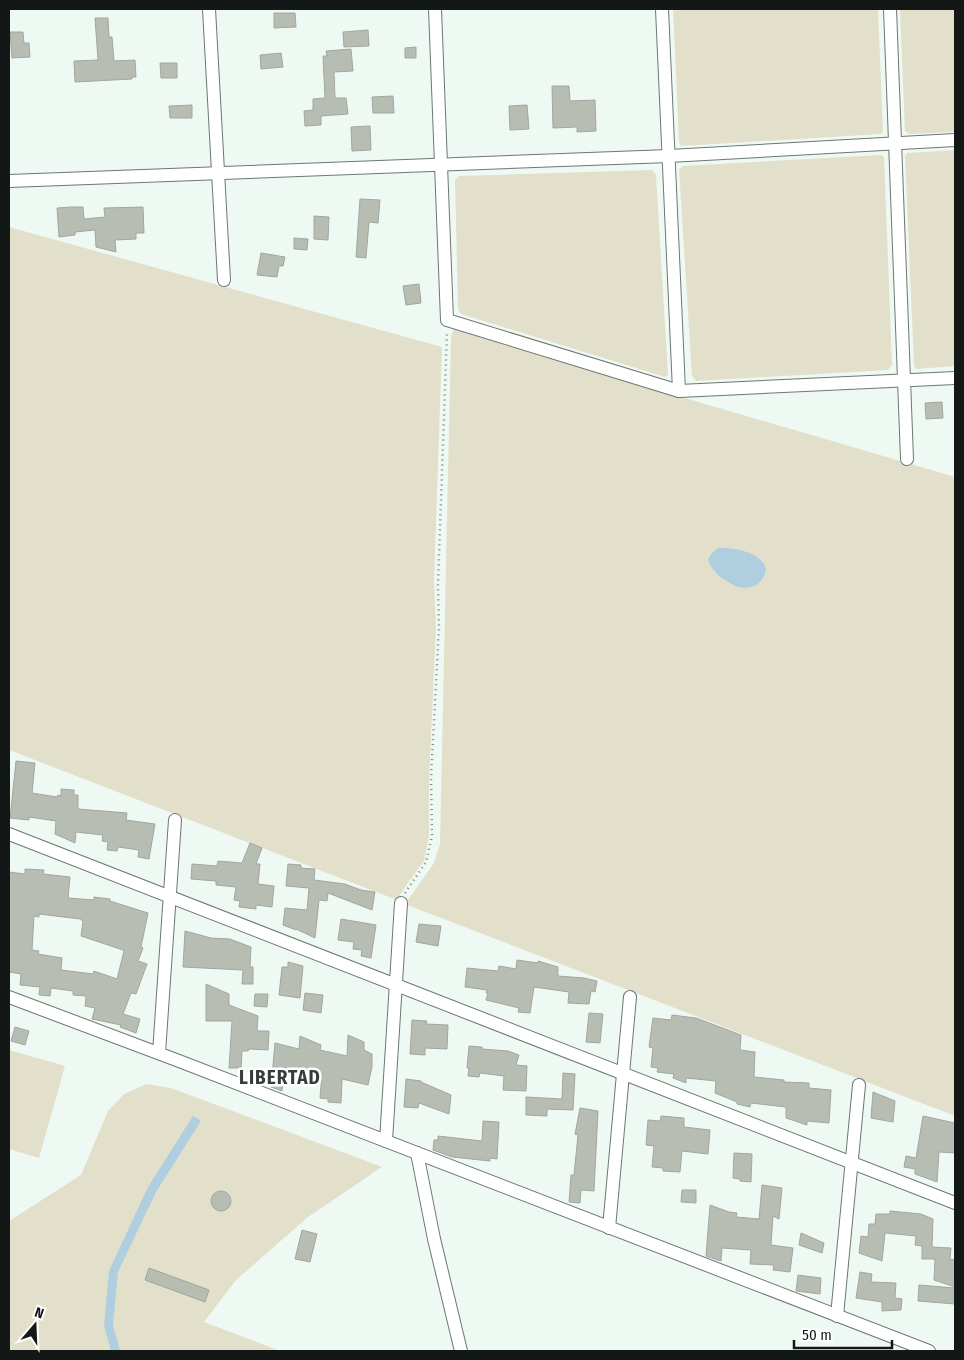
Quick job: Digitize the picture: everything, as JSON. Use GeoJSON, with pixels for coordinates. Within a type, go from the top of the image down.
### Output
{"type":"FeatureCollection","features":[{"type":"Feature","properties":{"kind":"street"},"geometry":{"type":"LineString","coordinates":[[209,9],[224,280]]}},
{"type":"Feature","properties":{"kind":"street"},"geometry":{"type":"LineString","coordinates":[[435,9],[448,320],[679,391],[955,378]]}},
{"type":"Feature","properties":{"kind":"street"},"geometry":{"type":"LineString","coordinates":[[662,9],[679,391]]}},
{"type":"Feature","properties":{"kind":"street"},"geometry":{"type":"LineString","coordinates":[[890,9],[907,459]]}},
{"type":"Feature","properties":{"kind":"street"},"geometry":{"type":"LineString","coordinates":[[9,181],[669,156],[955,140]]}},
{"type":"Feature","properties":{"kind":"street"},"geometry":{"type":"LineString","coordinates":[[158,1053],[176,820]]}},
{"type":"Feature","properties":{"kind":"street"},"geometry":{"type":"LineString","coordinates":[[9,834],[955,1203]]}},
{"type":"Feature","properties":{"kind":"street"},"geometry":{"type":"LineString","coordinates":[[386,1141],[401,903]]}},
{"type":"Feature","properties":{"kind":"street"},"geometry":{"type":"LineString","coordinates":[[9,997],[929,1351]]}},
{"type":"Feature","properties":{"kind":"street"},"geometry":{"type":"LineString","coordinates":[[609,1228],[630,997]]}},
{"type":"Feature","properties":{"kind":"street"},"geometry":{"type":"LineString","coordinates":[[837,1316],[859,1085]]}},
{"type":"Feature","properties":{"kind":"street"},"geometry":{"type":"LineString","coordinates":[[417,1153],[434,1239],[461,1351]]}},
{"type":"Feature","properties":{"kind":"path"},"geometry":{"type":"LineString","coordinates":[[401,903],[408,887],[426,862],[432,836],[431,778],[439,627],[438,585],[448,320]]}},
{"type":"Feature","properties":{"kind":"shaded area"},"geometry":{"type":"Polygon","coordinates":[[[673,9],[878,9],[883,131],[881,134],[681,146],[679,142],[673,9]]]}},
{"type":"Feature","properties":{"kind":"shaded area"},"geometry":{"type":"Polygon","coordinates":[[[900,9],[955,9],[955,132],[910,134],[905,131],[900,9]]]}},
{"type":"Feature","properties":{"kind":"shaded area"},"geometry":{"type":"Polygon","coordinates":[[[955,150],[955,366],[916,369],[914,366],[905,156],[907,153],[955,150]]]}},
{"type":"Feature","properties":{"kind":"shaded area"},"geometry":{"type":"Polygon","coordinates":[[[881,155],[884,157],[892,365],[888,370],[696,381],[692,376],[679,169],[683,166],[881,155]]]}},
{"type":"Feature","properties":{"kind":"shaded area"},"geometry":{"type":"Polygon","coordinates":[[[652,170],[656,175],[668,375],[665,377],[461,314],[458,309],[455,180],[459,176],[652,170]]]}},
{"type":"Feature","properties":{"kind":"shaded area"},"geometry":{"type":"Polygon","coordinates":[[[9,227],[442,347],[434,582],[436,627],[429,780],[429,837],[424,861],[397,900],[9,750],[9,227]]]}},
{"type":"Feature","properties":{"kind":"shaded area"},"geometry":{"type":"Polygon","coordinates":[[[455,328],[955,477],[955,1116],[405,904],[434,863],[440,844],[451,335],[455,328]]]}},
{"type":"Feature","properties":{"kind":"shaded area"},"geometry":{"type":"Polygon","coordinates":[[[9,1050],[65,1066],[39,1158],[9,1149],[9,1050]]]}},
{"type":"Feature","properties":{"kind":"shaded area"},"geometry":{"type":"Polygon","coordinates":[[[146,1084],[171,1088],[382,1167],[308,1217],[236,1280],[204,1322],[280,1351],[9,1351],[9,1221],[81,1175],[108,1111],[124,1094],[146,1084]]]}},
{"type":"Feature","properties":{"kind":"water"},"geometry":{"type":"Polygon","coordinates":[[[718,548],[743,551],[760,559],[766,570],[762,580],[754,586],[744,588],[722,578],[713,569],[708,560],[711,554],[718,548]]]}},
{"type":"Feature","properties":{"kind":"water"},"geometry":{"type":"Polygon","coordinates":[[[193,1116],[201,1121],[156,1192],[118,1272],[113,1325],[120,1351],[111,1351],[104,1326],[109,1271],[148,1187],[193,1116]]]}},
{"type":"Feature","properties":{"kind":"building"},"geometry":{"type":"Polygon","coordinates":[[[274,13],[295,13],[296,27],[274,28],[274,13]]]}},
{"type":"Feature","properties":{"kind":"building"},"geometry":{"type":"Polygon","coordinates":[[[95,18],[108,18],[109,37],[112,37],[114,61],[135,60],[136,77],[132,77],[132,79],[75,82],[74,61],[98,60],[95,18]]]}},
{"type":"Feature","properties":{"kind":"building"},"geometry":{"type":"Polygon","coordinates":[[[368,30],[369,46],[344,47],[343,32],[368,30]]]}},
{"type":"Feature","properties":{"kind":"building"},"geometry":{"type":"Polygon","coordinates":[[[10,32],[23,32],[24,43],[29,43],[30,57],[12,58],[10,32]]]}},
{"type":"Feature","properties":{"kind":"building"},"geometry":{"type":"Polygon","coordinates":[[[416,47],[416,58],[405,58],[405,48],[416,47]]]}},
{"type":"Feature","properties":{"kind":"building"},"geometry":{"type":"Polygon","coordinates":[[[351,49],[353,71],[334,72],[335,98],[346,98],[348,114],[321,116],[321,125],[305,126],[304,111],[313,110],[313,99],[325,98],[323,56],[327,56],[326,51],[351,49]]]}},
{"type":"Feature","properties":{"kind":"building"},"geometry":{"type":"Polygon","coordinates":[[[281,53],[283,67],[261,69],[260,55],[281,53]]]}},
{"type":"Feature","properties":{"kind":"building"},"geometry":{"type":"Polygon","coordinates":[[[160,63],[177,63],[177,78],[161,78],[160,63]]]}},
{"type":"Feature","properties":{"kind":"building"},"geometry":{"type":"Polygon","coordinates":[[[552,86],[569,86],[570,101],[595,100],[596,131],[577,132],[577,127],[553,128],[552,86]]]}},
{"type":"Feature","properties":{"kind":"building"},"geometry":{"type":"Polygon","coordinates":[[[393,96],[394,113],[373,113],[372,97],[393,96]]]}},
{"type":"Feature","properties":{"kind":"building"},"geometry":{"type":"Polygon","coordinates":[[[192,105],[192,118],[170,118],[169,106],[192,105]]]}},
{"type":"Feature","properties":{"kind":"building"},"geometry":{"type":"Polygon","coordinates":[[[527,105],[529,129],[510,130],[509,106],[527,105]]]}},
{"type":"Feature","properties":{"kind":"building"},"geometry":{"type":"Polygon","coordinates":[[[370,126],[371,150],[352,151],[351,127],[370,126]]]}},
{"type":"Feature","properties":{"kind":"building"},"geometry":{"type":"Polygon","coordinates":[[[360,199],[380,200],[378,223],[369,222],[366,258],[356,257],[360,199]]]}},
{"type":"Feature","properties":{"kind":"building"},"geometry":{"type":"Polygon","coordinates":[[[83,207],[84,219],[105,217],[104,208],[143,207],[144,233],[136,233],[136,239],[115,240],[116,252],[96,247],[95,230],[75,232],[75,235],[59,237],[57,208],[83,207]]]}},
{"type":"Feature","properties":{"kind":"building"},"geometry":{"type":"Polygon","coordinates":[[[314,216],[329,217],[328,240],[314,239],[314,216]]]}},
{"type":"Feature","properties":{"kind":"building"},"geometry":{"type":"Polygon","coordinates":[[[294,238],[308,239],[307,250],[294,249],[294,238]]]}},
{"type":"Feature","properties":{"kind":"building"},"geometry":{"type":"Polygon","coordinates":[[[261,253],[285,257],[283,266],[279,266],[277,277],[257,275],[261,253]]]}},
{"type":"Feature","properties":{"kind":"building"},"geometry":{"type":"Polygon","coordinates":[[[419,284],[421,303],[406,305],[403,286],[419,284]]]}},
{"type":"Feature","properties":{"kind":"building"},"geometry":{"type":"Polygon","coordinates":[[[942,402],[943,418],[926,419],[925,403],[942,402]]]}},
{"type":"Feature","properties":{"kind":"building"},"geometry":{"type":"Polygon","coordinates":[[[16,761],[35,763],[32,793],[57,797],[58,795],[61,796],[61,789],[74,790],[74,795],[78,795],[78,809],[127,813],[126,820],[155,824],[149,859],[138,857],[139,850],[118,847],[117,851],[107,850],[108,842],[102,841],[103,835],[76,832],[75,843],[55,834],[56,821],[29,817],[29,820],[10,818],[16,761]]]}},
{"type":"Feature","properties":{"kind":"building"},"geometry":{"type":"Polygon","coordinates":[[[250,843],[262,848],[256,864],[260,864],[258,884],[274,886],[272,907],[256,905],[256,909],[239,907],[240,901],[234,900],[236,887],[216,885],[216,881],[191,879],[192,864],[217,866],[218,861],[242,863],[250,843]]]}},
{"type":"Feature","properties":{"kind":"building"},"geometry":{"type":"Polygon","coordinates":[[[288,864],[301,865],[301,868],[315,869],[314,880],[345,884],[361,890],[375,892],[372,910],[328,893],[327,901],[319,900],[315,938],[283,925],[285,908],[307,910],[309,888],[286,886],[288,864]]]}},
{"type":"Feature","properties":{"kind":"building"},"geometry":{"type":"Polygon","coordinates":[[[25,869],[44,870],[43,874],[70,877],[68,898],[94,900],[94,897],[110,899],[110,901],[148,913],[141,947],[143,948],[138,961],[147,964],[136,994],[131,993],[123,1014],[140,1019],[136,1033],[120,1027],[121,1025],[92,1019],[95,1008],[85,1006],[86,996],[73,995],[73,991],[51,988],[50,996],[39,995],[40,987],[20,985],[21,974],[9,972],[9,872],[25,874],[25,869]],[[39,914],[39,917],[34,916],[32,950],[39,951],[38,954],[62,958],[61,970],[93,974],[94,971],[117,979],[124,951],[81,936],[83,921],[80,919],[39,914]]]}},
{"type":"Feature","properties":{"kind":"building"},"geometry":{"type":"Polygon","coordinates":[[[341,919],[376,925],[371,958],[361,956],[362,950],[353,949],[354,942],[338,940],[341,919]]]}},
{"type":"Feature","properties":{"kind":"building"},"geometry":{"type":"Polygon","coordinates":[[[419,924],[441,926],[438,946],[416,942],[419,924]]]}},
{"type":"Feature","properties":{"kind":"building"},"geometry":{"type":"Polygon","coordinates":[[[185,931],[211,938],[230,939],[251,947],[250,967],[253,967],[253,984],[242,984],[243,970],[183,967],[185,931]]]}},
{"type":"Feature","properties":{"kind":"building"},"geometry":{"type":"Polygon","coordinates":[[[517,960],[538,963],[538,961],[558,967],[558,976],[597,981],[595,992],[591,991],[589,1004],[568,1003],[569,992],[534,987],[530,1013],[518,1012],[519,1008],[486,1000],[487,990],[465,987],[467,968],[498,971],[499,966],[516,969],[517,960]]]}},
{"type":"Feature","properties":{"kind":"building"},"geometry":{"type":"Polygon","coordinates":[[[288,962],[303,966],[300,998],[279,995],[282,967],[288,967],[288,962]]]}},
{"type":"Feature","properties":{"kind":"building"},"geometry":{"type":"Polygon","coordinates":[[[206,984],[229,994],[229,1005],[258,1016],[257,1031],[269,1031],[268,1050],[249,1049],[248,1051],[242,1051],[241,1068],[229,1068],[232,1021],[206,1021],[206,984]]]}},
{"type":"Feature","properties":{"kind":"building"},"geometry":{"type":"Polygon","coordinates":[[[305,993],[323,995],[321,1013],[303,1010],[305,993]]]}},
{"type":"Feature","properties":{"kind":"building"},"geometry":{"type":"Polygon","coordinates":[[[255,994],[268,994],[267,1007],[254,1006],[255,994]]]}},
{"type":"Feature","properties":{"kind":"building"},"geometry":{"type":"Polygon","coordinates":[[[589,1013],[603,1014],[600,1043],[586,1042],[589,1013]]]}},
{"type":"Feature","properties":{"kind":"building"},"geometry":{"type":"Polygon","coordinates":[[[672,1015],[696,1018],[741,1035],[740,1050],[755,1052],[754,1077],[784,1080],[784,1082],[809,1083],[809,1088],[831,1090],[829,1123],[807,1121],[807,1125],[786,1118],[786,1107],[751,1103],[750,1107],[737,1104],[737,1102],[715,1093],[716,1081],[686,1078],[686,1083],[673,1078],[674,1074],[657,1072],[658,1068],[651,1067],[653,1048],[649,1047],[653,1018],[671,1020],[672,1015]]]}},
{"type":"Feature","properties":{"kind":"building"},"geometry":{"type":"Polygon","coordinates":[[[412,1020],[427,1021],[426,1024],[448,1025],[447,1049],[425,1048],[425,1055],[410,1054],[412,1020]]]}},
{"type":"Feature","properties":{"kind":"building"},"geometry":{"type":"Polygon","coordinates":[[[15,1027],[29,1031],[25,1045],[11,1041],[15,1027]]]}},
{"type":"Feature","properties":{"kind":"building"},"geometry":{"type":"Polygon","coordinates":[[[348,1035],[364,1042],[364,1050],[372,1054],[372,1067],[368,1085],[342,1079],[341,1103],[328,1102],[328,1099],[320,1098],[322,1074],[284,1068],[282,1091],[271,1087],[275,1043],[299,1049],[300,1036],[321,1045],[320,1050],[347,1056],[348,1035]]]}},
{"type":"Feature","properties":{"kind":"building"},"geometry":{"type":"Polygon","coordinates":[[[469,1046],[508,1051],[519,1055],[516,1065],[527,1066],[526,1091],[503,1090],[504,1076],[480,1073],[479,1077],[468,1076],[469,1046]]]}},
{"type":"Feature","properties":{"kind":"building"},"geometry":{"type":"Polygon","coordinates":[[[563,1073],[575,1074],[573,1110],[547,1109],[547,1116],[526,1115],[526,1097],[562,1099],[563,1073]]]}},
{"type":"Feature","properties":{"kind":"building"},"geometry":{"type":"Polygon","coordinates":[[[406,1079],[421,1081],[451,1095],[449,1114],[419,1103],[418,1108],[404,1107],[406,1079]]]}},
{"type":"Feature","properties":{"kind":"building"},"geometry":{"type":"Polygon","coordinates":[[[873,1092],[895,1101],[893,1122],[871,1118],[873,1092]]]}},
{"type":"Feature","properties":{"kind":"building"},"geometry":{"type":"Polygon","coordinates":[[[580,1108],[598,1111],[594,1191],[581,1190],[580,1203],[569,1202],[571,1175],[574,1175],[578,1135],[575,1134],[580,1108]]]}},
{"type":"Feature","properties":{"kind":"building"},"geometry":{"type":"Polygon","coordinates":[[[661,1116],[684,1118],[684,1127],[710,1130],[708,1154],[682,1151],[680,1172],[663,1171],[663,1168],[652,1167],[654,1146],[646,1145],[648,1120],[660,1121],[661,1116]]]}},
{"type":"Feature","properties":{"kind":"building"},"geometry":{"type":"Polygon","coordinates":[[[923,1116],[955,1123],[955,1153],[939,1152],[937,1182],[915,1174],[915,1169],[904,1167],[906,1156],[916,1158],[923,1116]]]}},
{"type":"Feature","properties":{"kind":"building"},"geometry":{"type":"Polygon","coordinates":[[[483,1121],[499,1122],[497,1159],[490,1158],[490,1161],[452,1157],[433,1150],[434,1140],[438,1140],[438,1136],[482,1141],[483,1121]]]}},
{"type":"Feature","properties":{"kind":"building"},"geometry":{"type":"Polygon","coordinates":[[[734,1153],[752,1154],[751,1182],[733,1178],[734,1153]]]}},
{"type":"Feature","properties":{"kind":"building"},"geometry":{"type":"Polygon","coordinates":[[[762,1185],[782,1188],[779,1219],[773,1216],[771,1245],[793,1248],[790,1272],[773,1270],[774,1265],[750,1264],[751,1250],[722,1248],[721,1261],[706,1256],[710,1205],[737,1213],[736,1217],[759,1219],[762,1185]]]}},
{"type":"Feature","properties":{"kind":"building"},"geometry":{"type":"Polygon","coordinates":[[[682,1190],[696,1190],[696,1203],[681,1202],[682,1190]]]}},
{"type":"Feature","properties":{"kind":"building"},"geometry":{"type":"Polygon","coordinates":[[[221,1191],[228,1194],[231,1201],[228,1208],[221,1211],[214,1208],[211,1201],[214,1194],[221,1191]]]}},
{"type":"Feature","properties":{"kind":"building"},"geometry":{"type":"Polygon","coordinates":[[[890,1211],[921,1214],[933,1219],[932,1247],[951,1248],[950,1259],[955,1260],[955,1287],[934,1280],[935,1259],[922,1259],[922,1246],[915,1245],[916,1236],[885,1233],[882,1261],[859,1253],[861,1236],[868,1237],[869,1224],[875,1224],[876,1214],[890,1214],[890,1211]]]}},
{"type":"Feature","properties":{"kind":"building"},"geometry":{"type":"Polygon","coordinates":[[[302,1230],[317,1234],[310,1262],[295,1259],[302,1230]]]}},
{"type":"Feature","properties":{"kind":"building"},"geometry":{"type":"Polygon","coordinates":[[[801,1233],[824,1243],[822,1253],[799,1245],[801,1233]]]}},
{"type":"Feature","properties":{"kind":"building"},"geometry":{"type":"Polygon","coordinates":[[[149,1268],[209,1290],[205,1302],[145,1280],[149,1268]]]}},
{"type":"Feature","properties":{"kind":"building"},"geometry":{"type":"Polygon","coordinates":[[[860,1272],[872,1274],[871,1282],[896,1283],[895,1298],[902,1299],[901,1310],[882,1311],[882,1302],[856,1298],[860,1272]]]}},
{"type":"Feature","properties":{"kind":"building"},"geometry":{"type":"Polygon","coordinates":[[[798,1275],[821,1278],[820,1294],[796,1291],[798,1275]]]}},
{"type":"Feature","properties":{"kind":"building"},"geometry":{"type":"Polygon","coordinates":[[[919,1285],[955,1288],[955,1304],[918,1301],[919,1285]]]}},
{"type":"Feature","properties":{"kind":"district","name":"LIBERTAD"},"geometry":{"type":"Point","coordinates":[280,1077]}}]}
